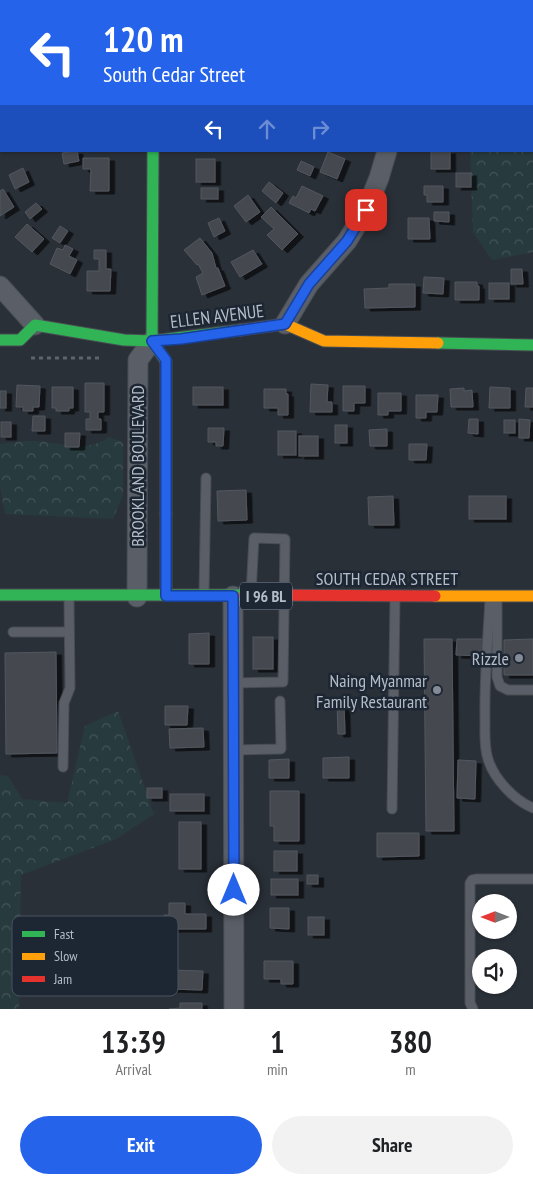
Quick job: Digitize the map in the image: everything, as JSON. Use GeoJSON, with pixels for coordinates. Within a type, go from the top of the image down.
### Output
{"type":"FeatureCollection","features":[{"type":"Feature","properties":{"kind":"street"},"geometry":{"type":"LineString","coordinates":[[152,341],[153,152]]}},
{"type":"Feature","properties":{"kind":"street"},"geometry":{"type":"LineString","coordinates":[[285,324],[309,284],[347,241],[366,210],[387,152]]}},
{"type":"Feature","properties":{"kind":"street"},"geometry":{"type":"LineString","coordinates":[[0,286],[35,325],[20,340],[0,340]]}},
{"type":"Feature","properties":{"kind":"street","name":"ELLEN AVENUE"},"geometry":{"type":"LineString","coordinates":[[35,325],[124,340],[181,339],[285,324],[324,342],[533,345]]}},
{"type":"Feature","properties":{"kind":"street","name":"BROOKLAND BOULEVARD"},"geometry":{"type":"LineString","coordinates":[[137,597],[138,360],[152,341],[166,360],[166,596]]}},
{"type":"Feature","properties":{"kind":"street","name":"SOUTH CEDAR STREET"},"geometry":{"type":"LineString","coordinates":[[0,596],[533,596]]}},
{"type":"Feature","properties":{"kind":"street"},"geometry":{"type":"LineString","coordinates":[[234,1009],[234,683],[242,596]]}},
{"type":"Feature","properties":{"kind":"lane"},"geometry":{"type":"LineString","coordinates":[[204,596],[206,478]]}},
{"type":"Feature","properties":{"kind":"lane"},"geometry":{"type":"LineString","coordinates":[[234,683],[283,682],[285,539],[254,538],[242,596]]}},
{"type":"Feature","properties":{"kind":"lane"},"geometry":{"type":"LineString","coordinates":[[63,767],[64,703],[70,688],[70,596]]}},
{"type":"Feature","properties":{"kind":"lane"},"geometry":{"type":"LineString","coordinates":[[392,809],[395,596]]}},
{"type":"Feature","properties":{"kind":"lane"},"geometry":{"type":"LineString","coordinates":[[494,596],[497,678],[500,686],[508,690],[533,690]]}},
{"type":"Feature","properties":{"kind":"lane"},"geometry":{"type":"LineString","coordinates":[[494,596],[485,705],[485,750],[488,761],[498,779],[522,804],[533,808]]}},
{"type":"Feature","properties":{"kind":"lane"},"geometry":{"type":"LineString","coordinates":[[12,632],[70,632]]}},
{"type":"Feature","properties":{"kind":"lane"},"geometry":{"type":"LineString","coordinates":[[234,750],[281,749],[280,701]]}},
{"type":"Feature","properties":{"kind":"lane"},"geometry":{"type":"LineString","coordinates":[[473,1009],[470,1003],[470,883],[472,880],[477,879],[533,879]]}},
{"type":"Feature","properties":{"kind":"path"},"geometry":{"type":"LineString","coordinates":[[29,358],[105,358]]}},
{"type":"Feature","properties":{"kind":"green space"},"geometry":{"type":"Polygon","coordinates":[[[470,152],[533,152],[533,252],[492,260],[473,232],[470,152]]]}},
{"type":"Feature","properties":{"kind":"green space"},"geometry":{"type":"Polygon","coordinates":[[[109,437],[123,442],[123,495],[113,519],[5,514],[0,488],[0,444],[32,441],[81,446],[90,445],[109,437]]]}},
{"type":"Feature","properties":{"kind":"green space"},"geometry":{"type":"Polygon","coordinates":[[[118,711],[154,814],[116,839],[21,875],[20,916],[12,916],[12,996],[19,996],[19,1009],[0,1009],[0,775],[8,776],[22,799],[67,803],[85,726],[118,711]]]}},
{"type":"Feature","properties":{"kind":"building"},"geometry":{"type":"Polygon","coordinates":[[[77,152],[79,161],[64,164],[62,153],[77,152]]]}},
{"type":"Feature","properties":{"kind":"building"},"geometry":{"type":"Polygon","coordinates":[[[328,152],[345,159],[337,179],[320,172],[328,152]]]}},
{"type":"Feature","properties":{"kind":"building"},"geometry":{"type":"Polygon","coordinates":[[[431,152],[450,152],[450,169],[431,169],[431,152]]]}},
{"type":"Feature","properties":{"kind":"building"},"geometry":{"type":"Polygon","coordinates":[[[83,158],[109,158],[109,191],[90,191],[91,169],[83,169],[83,158]]]}},
{"type":"Feature","properties":{"kind":"building"},"geometry":{"type":"Polygon","coordinates":[[[196,159],[215,159],[215,182],[196,182],[196,159]]]}},
{"type":"Feature","properties":{"kind":"building"},"geometry":{"type":"Polygon","coordinates":[[[301,161],[314,167],[310,176],[297,170],[301,161]]]}},
{"type":"Feature","properties":{"kind":"building"},"geometry":{"type":"Polygon","coordinates":[[[23,168],[29,182],[15,189],[9,175],[23,168]]]}},
{"type":"Feature","properties":{"kind":"building"},"geometry":{"type":"Polygon","coordinates":[[[456,173],[471,173],[471,187],[456,187],[456,173]]]}},
{"type":"Feature","properties":{"kind":"building"},"geometry":{"type":"Polygon","coordinates":[[[269,182],[283,193],[276,203],[262,191],[269,182]]]}},
{"type":"Feature","properties":{"kind":"building"},"geometry":{"type":"Polygon","coordinates":[[[302,186],[323,196],[315,211],[311,209],[309,213],[289,203],[293,196],[296,198],[302,186]]]}},
{"type":"Feature","properties":{"kind":"building"},"geometry":{"type":"Polygon","coordinates":[[[424,186],[443,186],[443,202],[427,202],[427,195],[424,195],[424,186]]]}},
{"type":"Feature","properties":{"kind":"building"},"geometry":{"type":"Polygon","coordinates":[[[201,188],[218,188],[218,199],[201,199],[201,188]]]}},
{"type":"Feature","properties":{"kind":"building"},"geometry":{"type":"Polygon","coordinates":[[[3,189],[14,207],[0,216],[0,191],[3,189]]]}},
{"type":"Feature","properties":{"kind":"building"},"geometry":{"type":"Polygon","coordinates":[[[248,195],[260,212],[246,222],[234,206],[248,195]]]}},
{"type":"Feature","properties":{"kind":"building"},"geometry":{"type":"Polygon","coordinates":[[[36,203],[42,209],[30,219],[25,212],[36,203]]]}},
{"type":"Feature","properties":{"kind":"building"},"geometry":{"type":"Polygon","coordinates":[[[271,207],[298,234],[282,250],[267,235],[274,229],[261,217],[271,207]]]}},
{"type":"Feature","properties":{"kind":"building"},"geometry":{"type":"Polygon","coordinates":[[[434,212],[449,212],[449,222],[434,221],[434,212]]]}},
{"type":"Feature","properties":{"kind":"building"},"geometry":{"type":"Polygon","coordinates":[[[219,218],[225,231],[214,237],[208,223],[219,218]]]}},
{"type":"Feature","properties":{"kind":"building"},"geometry":{"type":"Polygon","coordinates":[[[408,218],[429,218],[430,239],[408,239],[408,218]]]}},
{"type":"Feature","properties":{"kind":"building"},"geometry":{"type":"Polygon","coordinates":[[[27,224],[44,239],[32,252],[15,237],[27,224]]]}},
{"type":"Feature","properties":{"kind":"building"},"geometry":{"type":"Polygon","coordinates":[[[60,226],[68,231],[60,243],[52,238],[60,226]]]}},
{"type":"Feature","properties":{"kind":"building"},"geometry":{"type":"Polygon","coordinates":[[[200,238],[212,253],[216,268],[218,268],[225,286],[202,295],[196,277],[203,273],[198,264],[184,250],[200,238]]]}},
{"type":"Feature","properties":{"kind":"building"},"geometry":{"type":"Polygon","coordinates":[[[65,245],[73,249],[69,256],[77,260],[70,274],[50,264],[57,248],[63,250],[65,245]]]}},
{"type":"Feature","properties":{"kind":"building"},"geometry":{"type":"Polygon","coordinates":[[[94,250],[106,250],[106,269],[111,269],[110,291],[87,291],[87,271],[99,271],[99,259],[94,259],[94,250]]]}},
{"type":"Feature","properties":{"kind":"building"},"geometry":{"type":"Polygon","coordinates":[[[253,250],[262,264],[240,277],[231,262],[253,250]]]}},
{"type":"Feature","properties":{"kind":"building"},"geometry":{"type":"Polygon","coordinates":[[[511,269],[522,269],[523,284],[511,284],[511,269]]]}},
{"type":"Feature","properties":{"kind":"building"},"geometry":{"type":"Polygon","coordinates":[[[424,277],[444,278],[443,294],[423,293],[424,277]]]}},
{"type":"Feature","properties":{"kind":"building"},"geometry":{"type":"Polygon","coordinates":[[[455,282],[477,282],[477,286],[479,286],[479,300],[455,300],[455,282]]]}},
{"type":"Feature","properties":{"kind":"building"},"geometry":{"type":"Polygon","coordinates":[[[489,283],[509,283],[509,299],[489,299],[489,283]]]}},
{"type":"Feature","properties":{"kind":"building"},"geometry":{"type":"Polygon","coordinates":[[[389,284],[415,284],[415,307],[365,308],[364,289],[389,288],[389,284]]]}},
{"type":"Feature","properties":{"kind":"building"},"geometry":{"type":"Polygon","coordinates":[[[85,383],[104,383],[104,412],[98,412],[98,419],[101,419],[101,430],[86,430],[86,419],[90,419],[90,412],[85,412],[85,383]]]}},
{"type":"Feature","properties":{"kind":"building"},"geometry":{"type":"Polygon","coordinates":[[[311,384],[328,385],[327,402],[332,402],[332,412],[310,412],[311,384]]]}},
{"type":"Feature","properties":{"kind":"building"},"geometry":{"type":"Polygon","coordinates":[[[17,385],[40,386],[39,407],[33,407],[33,411],[23,411],[23,407],[16,407],[17,385]]]}},
{"type":"Feature","properties":{"kind":"building"},"geometry":{"type":"Polygon","coordinates":[[[343,386],[365,386],[365,403],[354,403],[354,411],[343,411],[343,386]]]}},
{"type":"Feature","properties":{"kind":"building"},"geometry":{"type":"Polygon","coordinates":[[[52,387],[73,387],[73,408],[69,408],[69,411],[56,411],[56,408],[52,408],[52,387]]]}},
{"type":"Feature","properties":{"kind":"building"},"geometry":{"type":"Polygon","coordinates":[[[193,387],[223,387],[223,405],[193,405],[193,387]]]}},
{"type":"Feature","properties":{"kind":"building"},"geometry":{"type":"Polygon","coordinates":[[[490,387],[510,388],[510,408],[489,408],[490,387]]]}},
{"type":"Feature","properties":{"kind":"building"},"geometry":{"type":"Polygon","coordinates":[[[464,388],[464,391],[472,390],[473,407],[451,407],[450,389],[464,388]]]}},
{"type":"Feature","properties":{"kind":"building"},"geometry":{"type":"Polygon","coordinates":[[[526,388],[533,388],[533,407],[525,407],[526,388]]]}},
{"type":"Feature","properties":{"kind":"building"},"geometry":{"type":"Polygon","coordinates":[[[264,389],[286,389],[286,394],[288,394],[288,415],[278,415],[278,408],[264,408],[264,389]]]}},
{"type":"Feature","properties":{"kind":"building"},"geometry":{"type":"Polygon","coordinates":[[[0,391],[6,391],[6,408],[0,408],[0,391]]]}},
{"type":"Feature","properties":{"kind":"building"},"geometry":{"type":"Polygon","coordinates":[[[378,393],[401,393],[401,411],[388,411],[388,415],[378,415],[378,393]]]}},
{"type":"Feature","properties":{"kind":"building"},"geometry":{"type":"Polygon","coordinates":[[[416,395],[438,395],[437,412],[426,412],[426,418],[416,418],[416,395]]]}},
{"type":"Feature","properties":{"kind":"building"},"geometry":{"type":"Polygon","coordinates":[[[33,416],[45,416],[45,431],[32,431],[33,416]]]}},
{"type":"Feature","properties":{"kind":"building"},"geometry":{"type":"Polygon","coordinates":[[[469,419],[478,419],[478,434],[468,433],[469,419]]]}},
{"type":"Feature","properties":{"kind":"building"},"geometry":{"type":"Polygon","coordinates":[[[519,419],[530,420],[529,438],[519,438],[519,419]]]}},
{"type":"Feature","properties":{"kind":"building"},"geometry":{"type":"Polygon","coordinates":[[[504,420],[515,420],[515,433],[504,433],[504,420]]]}},
{"type":"Feature","properties":{"kind":"building"},"geometry":{"type":"Polygon","coordinates":[[[1,422],[11,422],[11,437],[1,437],[1,422]]]}},
{"type":"Feature","properties":{"kind":"building"},"geometry":{"type":"Polygon","coordinates":[[[335,425],[347,425],[347,443],[335,443],[335,425]]]}},
{"type":"Feature","properties":{"kind":"building"},"geometry":{"type":"Polygon","coordinates":[[[208,428],[224,428],[223,446],[216,446],[216,442],[208,442],[208,428]]]}},
{"type":"Feature","properties":{"kind":"building"},"geometry":{"type":"Polygon","coordinates":[[[387,429],[387,446],[370,446],[369,430],[387,429]]]}},
{"type":"Feature","properties":{"kind":"building"},"geometry":{"type":"Polygon","coordinates":[[[278,431],[296,431],[296,455],[278,455],[278,431]]]}},
{"type":"Feature","properties":{"kind":"building"},"geometry":{"type":"Polygon","coordinates":[[[65,433],[80,433],[79,447],[65,447],[65,433]]]}},
{"type":"Feature","properties":{"kind":"building"},"geometry":{"type":"Polygon","coordinates":[[[299,436],[318,436],[318,456],[299,456],[299,436]]]}},
{"type":"Feature","properties":{"kind":"building"},"geometry":{"type":"Polygon","coordinates":[[[409,444],[427,444],[426,460],[409,460],[409,444]]]}},
{"type":"Feature","properties":{"kind":"building"},"geometry":{"type":"Polygon","coordinates":[[[246,490],[247,520],[218,521],[217,491],[246,490]]]}},
{"type":"Feature","properties":{"kind":"building"},"geometry":{"type":"Polygon","coordinates":[[[393,496],[394,525],[369,525],[368,497],[393,496]]]}},
{"type":"Feature","properties":{"kind":"building"},"geometry":{"type":"Polygon","coordinates":[[[469,496],[506,496],[506,519],[469,519],[469,496]]]}},
{"type":"Feature","properties":{"kind":"building"},"geometry":{"type":"Polygon","coordinates":[[[209,633],[209,664],[189,664],[189,634],[209,633]]]}},
{"type":"Feature","properties":{"kind":"building"},"geometry":{"type":"Polygon","coordinates":[[[253,637],[273,637],[273,669],[253,669],[253,637]]]}},
{"type":"Feature","properties":{"kind":"building"},"geometry":{"type":"Polygon","coordinates":[[[424,639],[452,639],[454,831],[426,831],[424,639]]]}},
{"type":"Feature","properties":{"kind":"building"},"geometry":{"type":"Polygon","coordinates":[[[457,639],[486,639],[486,656],[456,655],[457,639]]]}},
{"type":"Feature","properties":{"kind":"building"},"geometry":{"type":"Polygon","coordinates":[[[533,639],[533,675],[504,675],[504,640],[533,639]]]}},
{"type":"Feature","properties":{"kind":"building"},"geometry":{"type":"Polygon","coordinates":[[[56,652],[57,753],[6,754],[5,653],[56,652]]]}},
{"type":"Feature","properties":{"kind":"building"},"geometry":{"type":"Polygon","coordinates":[[[337,702],[344,702],[345,734],[338,734],[337,702]]]}},
{"type":"Feature","properties":{"kind":"building"},"geometry":{"type":"Polygon","coordinates":[[[165,706],[188,706],[187,725],[165,725],[165,706]]]}},
{"type":"Feature","properties":{"kind":"building"},"geometry":{"type":"Polygon","coordinates":[[[203,728],[204,747],[170,748],[169,729],[203,728]]]}},
{"type":"Feature","properties":{"kind":"building"},"geometry":{"type":"Polygon","coordinates":[[[349,757],[349,778],[323,778],[323,758],[349,757]]]}},
{"type":"Feature","properties":{"kind":"building"},"geometry":{"type":"Polygon","coordinates":[[[289,759],[289,778],[269,778],[269,760],[289,759]]]}},
{"type":"Feature","properties":{"kind":"building"},"geometry":{"type":"Polygon","coordinates":[[[458,760],[476,761],[475,799],[457,798],[458,760]]]}},
{"type":"Feature","properties":{"kind":"building"},"geometry":{"type":"Polygon","coordinates":[[[147,788],[162,788],[162,798],[147,798],[147,788]]]}},
{"type":"Feature","properties":{"kind":"building"},"geometry":{"type":"Polygon","coordinates":[[[270,791],[299,791],[299,841],[274,841],[274,826],[270,826],[270,791]]]}},
{"type":"Feature","properties":{"kind":"building"},"geometry":{"type":"Polygon","coordinates":[[[170,794],[204,794],[204,811],[170,811],[170,794]]]}},
{"type":"Feature","properties":{"kind":"building"},"geometry":{"type":"Polygon","coordinates":[[[179,822],[201,822],[201,869],[179,869],[179,822]]]}},
{"type":"Feature","properties":{"kind":"building"},"geometry":{"type":"Polygon","coordinates":[[[377,833],[419,833],[419,856],[377,857],[377,833]]]}},
{"type":"Feature","properties":{"kind":"building"},"geometry":{"type":"Polygon","coordinates":[[[274,851],[297,851],[297,871],[274,871],[274,851]]]}},
{"type":"Feature","properties":{"kind":"building"},"geometry":{"type":"Polygon","coordinates":[[[307,875],[318,875],[318,884],[307,884],[307,875]]]}},
{"type":"Feature","properties":{"kind":"building"},"geometry":{"type":"Polygon","coordinates":[[[271,879],[298,879],[298,895],[271,895],[271,879]]]}},
{"type":"Feature","properties":{"kind":"building"},"geometry":{"type":"Polygon","coordinates":[[[169,903],[185,903],[185,914],[206,914],[206,929],[178,929],[178,916],[164,916],[169,915],[169,903]]]}},
{"type":"Feature","properties":{"kind":"building"},"geometry":{"type":"Polygon","coordinates":[[[270,908],[289,908],[289,929],[270,928],[270,908]]]}},
{"type":"Feature","properties":{"kind":"building"},"geometry":{"type":"Polygon","coordinates":[[[308,917],[324,917],[324,935],[308,935],[308,917]]]}},
{"type":"Feature","properties":{"kind":"building"},"geometry":{"type":"Polygon","coordinates":[[[264,961],[293,961],[293,984],[281,984],[281,979],[264,979],[264,961]]]}},
{"type":"Feature","properties":{"kind":"building"},"geometry":{"type":"Polygon","coordinates":[[[178,970],[203,971],[202,990],[178,989],[178,970]]]}},
{"type":"Feature","properties":{"kind":"building"},"geometry":{"type":"Polygon","coordinates":[[[180,1003],[202,1003],[202,1009],[169,1009],[180,1008],[180,1003]]]}},
{"type":"Feature","properties":{"kind":"traffic: fast"},"geometry":{"type":"LineString","coordinates":[[153,152],[152,341],[166,361],[166,514]]}},
{"type":"Feature","properties":{"kind":"traffic: fast"},"geometry":{"type":"LineString","coordinates":[[0,340],[20,340],[35,325],[124,340],[152,341],[241,330]]}},
{"type":"Feature","properties":{"kind":"traffic: fast"},"geometry":{"type":"LineString","coordinates":[[438,343],[533,345]]}},
{"type":"Feature","properties":{"kind":"traffic: fast"},"geometry":{"type":"LineString","coordinates":[[0,595],[244,595]]}},
{"type":"Feature","properties":{"kind":"traffic: slow"},"geometry":{"type":"LineString","coordinates":[[241,330],[285,324],[324,341],[438,343]]}},
{"type":"Feature","properties":{"kind":"traffic: slow"},"geometry":{"type":"LineString","coordinates":[[166,514],[166,595]]}},
{"type":"Feature","properties":{"kind":"traffic: slow"},"geometry":{"type":"LineString","coordinates":[[435,596],[533,596]]}},
{"type":"Feature","properties":{"kind":"traffic: jam"},"geometry":{"type":"LineString","coordinates":[[244,595],[435,596]]}},
{"type":"Feature","properties":{"kind":"place","name":"Rizzle"},"geometry":{"type":"Point","coordinates":[519,658]}},
{"type":"Feature","properties":{"kind":"place","name":"Naing Myanmar Family Restaurant"},"geometry":{"type":"Point","coordinates":[437,690]}},
{"type":"Feature","properties":{"kind":"route"},"geometry":{"type":"LineString","coordinates":[[234,890],[233,596],[166,596],[166,360],[152,341],[181,339],[285,324],[309,284],[347,241],[366,210]]}}]}
